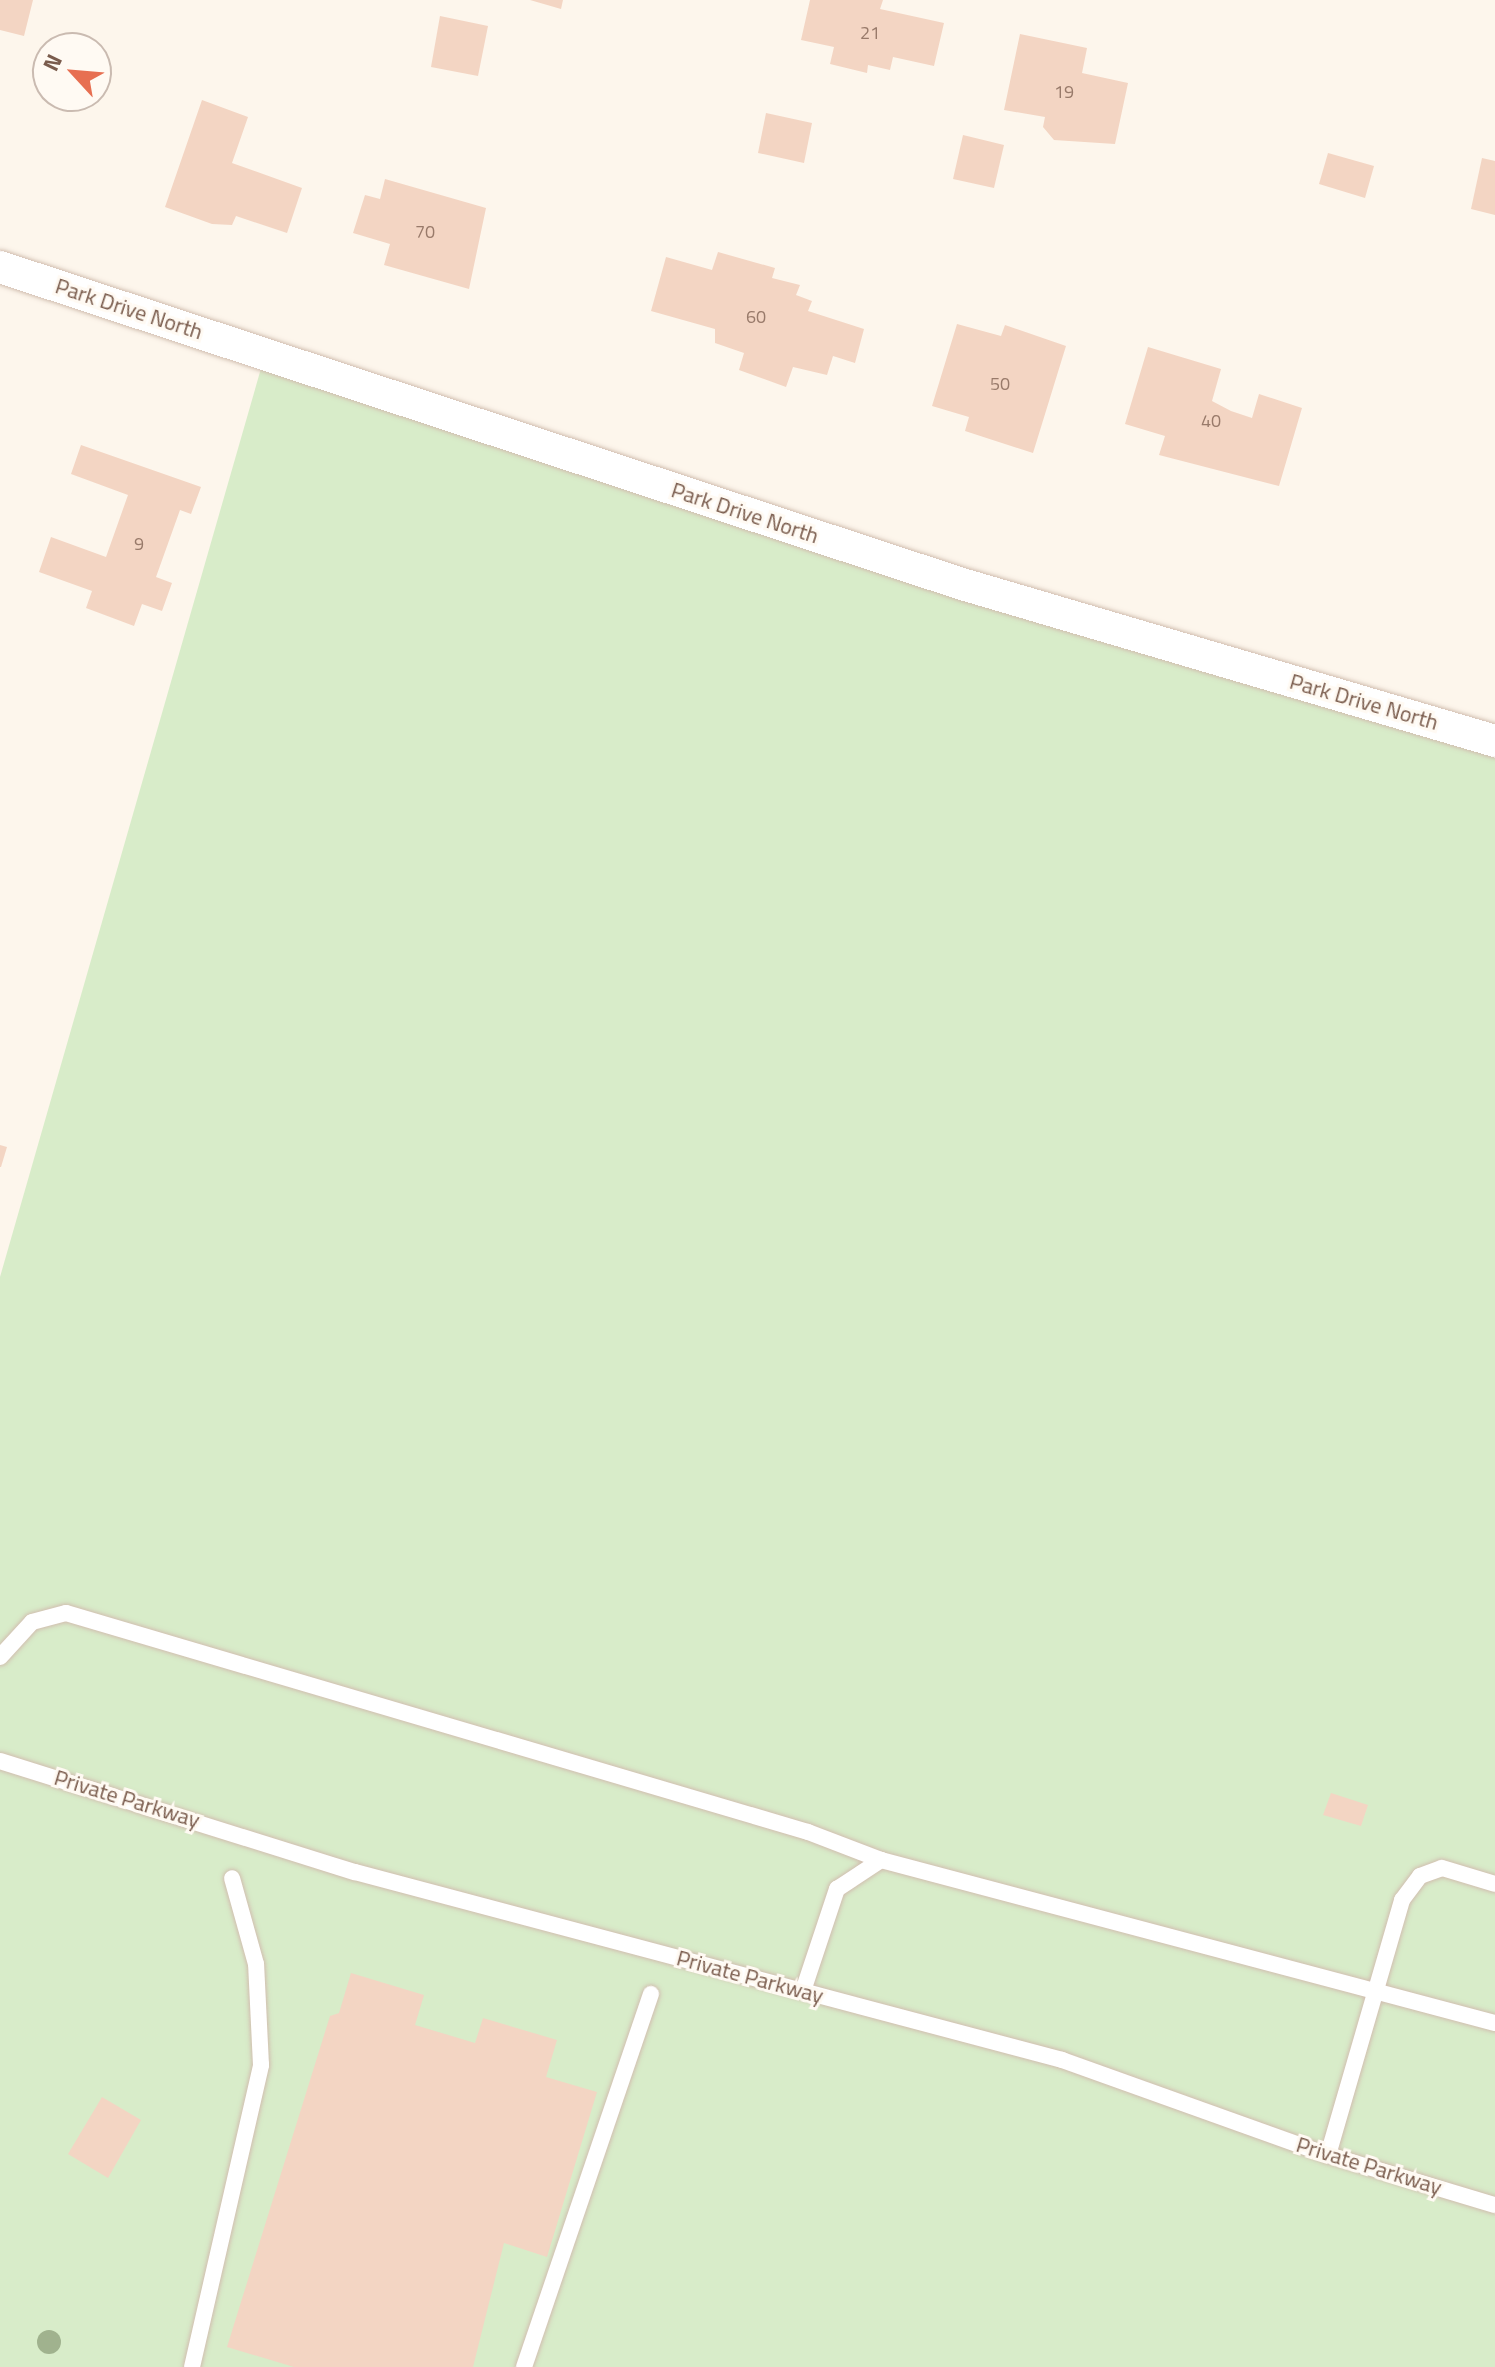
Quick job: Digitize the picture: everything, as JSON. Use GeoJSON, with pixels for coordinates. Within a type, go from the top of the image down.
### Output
{"type":"FeatureCollection","features":[{"type":"Feature","properties":{"kind":"street","name":"Park Drive North"},"geometry":{"type":"LineString","coordinates":[[0,267],[962,584],[1495,741]]}},
{"type":"Feature","properties":{"kind":"lane"},"geometry":{"type":"LineString","coordinates":[[0,1657],[32,1622],[66,1613],[793,1827],[881,1860],[1495,2023]]}},
{"type":"Feature","properties":{"kind":"lane","name":"Private Parkway"},"geometry":{"type":"LineString","coordinates":[[0,1761],[355,1872],[1062,2060],[1328,2155],[1495,2205]]}},
{"type":"Feature","properties":{"kind":"lane"},"geometry":{"type":"LineString","coordinates":[[803,1991],[837,1889],[881,1860]]}},
{"type":"Feature","properties":{"kind":"lane"},"geometry":{"type":"LineString","coordinates":[[1328,2155],[1402,1900],[1420,1876],[1442,1868],[1495,1884]]}},
{"type":"Feature","properties":{"kind":"lane"},"geometry":{"type":"LineString","coordinates":[[192,2367],[261,2065],[256,1964],[232,1878]]}},
{"type":"Feature","properties":{"kind":"lane"},"geometry":{"type":"LineString","coordinates":[[524,2367],[651,1994]]}},
{"type":"Feature","properties":{"kind":"green space"},"geometry":{"type":"Polygon","coordinates":[[[262,365],[1495,734],[1495,2367],[0,2367],[0,1277],[262,365]]]}},
{"type":"Feature","properties":{"kind":"building"},"geometry":{"type":"Polygon","coordinates":[[[0,0],[33,0],[24,36],[0,30],[0,0]]]}},
{"type":"Feature","properties":{"kind":"building"},"geometry":{"type":"Polygon","coordinates":[[[530,0],[563,0],[561,9],[530,0]]]}},
{"type":"Feature","properties":{"kind":"building"},"geometry":{"type":"Polygon","coordinates":[[[810,0],[883,0],[880,9],[944,23],[934,66],[893,57],[890,70],[868,65],[867,73],[830,64],[834,47],[801,40],[810,0]]]}},
{"type":"Feature","properties":{"kind":"building"},"geometry":{"type":"Polygon","coordinates":[[[440,16],[488,26],[478,76],[431,67],[440,16]]]}},
{"type":"Feature","properties":{"kind":"building"},"geometry":{"type":"Polygon","coordinates":[[[1020,34],[1087,48],[1082,73],[1128,83],[1115,144],[1054,140],[1043,127],[1045,117],[1004,110],[1020,34]]]}},
{"type":"Feature","properties":{"kind":"building"},"geometry":{"type":"Polygon","coordinates":[[[202,100],[248,117],[232,163],[302,188],[287,233],[236,216],[232,225],[212,224],[165,207],[202,100]]]}},
{"type":"Feature","properties":{"kind":"building"},"geometry":{"type":"Polygon","coordinates":[[[766,113],[812,123],[804,163],[758,153],[766,113]]]}},
{"type":"Feature","properties":{"kind":"building"},"geometry":{"type":"Polygon","coordinates":[[[963,135],[1004,145],[994,188],[953,179],[963,135]]]}},
{"type":"Feature","properties":{"kind":"building"},"geometry":{"type":"Polygon","coordinates":[[[1328,153],[1374,166],[1365,198],[1319,184],[1328,153]]]}},
{"type":"Feature","properties":{"kind":"building"},"geometry":{"type":"Polygon","coordinates":[[[1482,158],[1495,161],[1495,215],[1471,209],[1482,158]]]}},
{"type":"Feature","properties":{"kind":"building"},"geometry":{"type":"Polygon","coordinates":[[[385,179],[486,208],[469,289],[384,265],[390,244],[353,233],[365,195],[380,199],[385,179]]]}},
{"type":"Feature","properties":{"kind":"building"},"geometry":{"type":"Polygon","coordinates":[[[718,252],[775,268],[772,278],[800,285],[796,295],[812,301],[808,311],[864,329],[855,363],[833,356],[827,375],[793,367],[786,387],[739,370],[744,353],[715,343],[715,329],[651,311],[666,257],[712,270],[718,252]]]}},
{"type":"Feature","properties":{"kind":"building"},"geometry":{"type":"Polygon","coordinates":[[[957,324],[1001,336],[1005,325],[1066,346],[1033,453],[965,431],[969,417],[932,406],[957,324]]]}},
{"type":"Feature","properties":{"kind":"building"},"geometry":{"type":"Polygon","coordinates":[[[1148,347],[1221,369],[1212,401],[1231,411],[1252,418],[1259,394],[1302,408],[1279,486],[1159,455],[1165,436],[1125,424],[1148,347]]]}},
{"type":"Feature","properties":{"kind":"building"},"geometry":{"type":"Polygon","coordinates":[[[81,445],[201,487],[191,514],[180,510],[156,577],[172,583],[162,611],[142,604],[134,626],[86,608],[92,591],[39,572],[51,537],[106,557],[128,495],[71,474],[81,445]]]}},
{"type":"Feature","properties":{"kind":"building"},"geometry":{"type":"Polygon","coordinates":[[[0,1145],[7,1147],[1,1167],[0,1167],[0,1145]]]}},
{"type":"Feature","properties":{"kind":"building"},"geometry":{"type":"Polygon","coordinates":[[[1331,1793],[1368,1805],[1361,1826],[1323,1815],[1331,1793]]]}},
{"type":"Feature","properties":{"kind":"building"},"geometry":{"type":"Polygon","coordinates":[[[351,1973],[424,1995],[415,2025],[475,2043],[483,2018],[557,2040],[546,2077],[597,2092],[547,2257],[504,2243],[473,2367],[294,2367],[227,2347],[330,2016],[339,2013],[351,1973]]]}},
{"type":"Feature","properties":{"kind":"building"},"geometry":{"type":"Polygon","coordinates":[[[102,2097],[141,2120],[108,2178],[68,2154],[102,2097]]]}}]}
